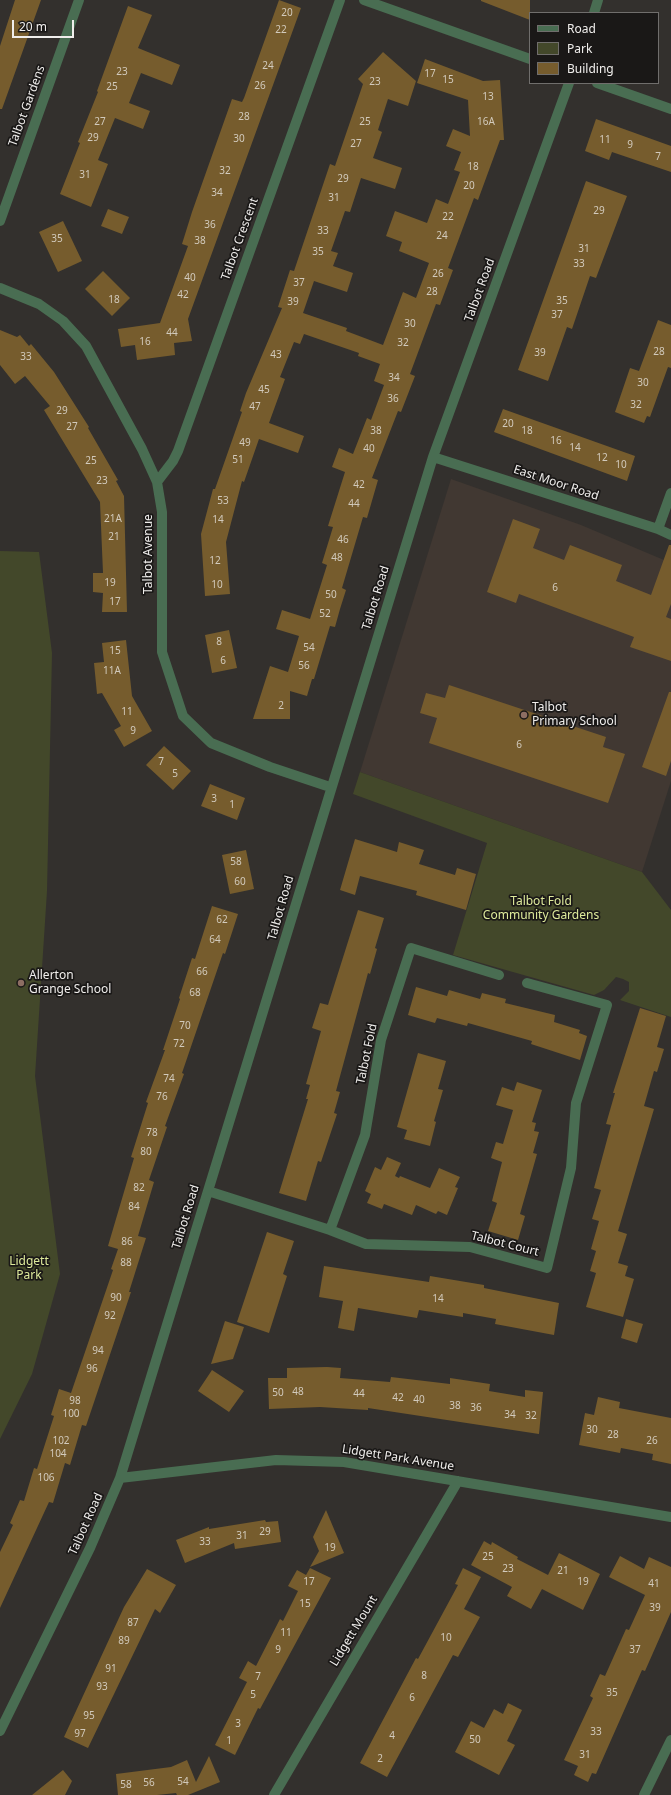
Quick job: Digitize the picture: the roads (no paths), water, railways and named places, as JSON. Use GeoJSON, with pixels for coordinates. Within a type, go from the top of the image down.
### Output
{"type":"FeatureCollection","features":[{"type":"Feature","properties":{"kind":"street","name":"Talbot Gardens"},"geometry":{"type":"LineString","coordinates":[[0,221],[79,0]]}},
{"type":"Feature","properties":{"kind":"street","name":"Talbot Crescent"},"geometry":{"type":"LineString","coordinates":[[157,482],[173,461],[178,450],[340,0]]}},
{"type":"Feature","properties":{"kind":"street"},"geometry":{"type":"LineString","coordinates":[[364,0],[529,59]]}},
{"type":"Feature","properties":{"kind":"street"},"geometry":{"type":"LineString","coordinates":[[594,12],[598,0]]}},
{"type":"Feature","properties":{"kind":"street","name":"Talbot Road"},"geometry":{"type":"LineString","coordinates":[[0,1732],[90,1548],[120,1478],[268,998],[330,787],[433,456],[568,84]]}},
{"type":"Feature","properties":{"kind":"street"},"geometry":{"type":"LineString","coordinates":[[600,84],[671,109]]}},
{"type":"Feature","properties":{"kind":"street","name":"Talbot Avenue"},"geometry":{"type":"LineString","coordinates":[[0,288],[39,304],[63,321],[86,346],[142,449],[157,482],[162,512],[162,652],[183,716],[211,743],[270,767],[330,787]]}},
{"type":"Feature","properties":{"kind":"street","name":"East Moor Road"},"geometry":{"type":"LineString","coordinates":[[433,456],[658,529],[671,535]]}},
{"type":"Feature","properties":{"kind":"street"},"geometry":{"type":"LineString","coordinates":[[658,529],[671,493]]}},
{"type":"Feature","properties":{"kind":"street","name":"Talbot Fold"},"geometry":{"type":"LineString","coordinates":[[330,1230],[365,1135],[381,1040],[412,948],[499,974]]}},
{"type":"Feature","properties":{"kind":"street","name":"Talbot Court"},"geometry":{"type":"LineString","coordinates":[[208,1190],[330,1230],[366,1244],[470,1247],[547,1268],[571,1168],[576,1103],[607,1005],[527,983]]}},
{"type":"Feature","properties":{"kind":"street","name":"Lidgett Park Avenue"},"geometry":{"type":"LineString","coordinates":[[120,1478],[276,1460],[344,1462],[671,1517]]}},
{"type":"Feature","properties":{"kind":"street","name":"Lidgett Mount"},"geometry":{"type":"LineString","coordinates":[[274,1795],[458,1481]]}},
{"type":"Feature","properties":{"kind":"street"},"geometry":{"type":"LineString","coordinates":[[644,1795],[671,1740]]}},
{"type":"Feature","properties":{"kind":"place","name":"Talbot Primary School"},"geometry":{"type":"Point","coordinates":[524,715]}},
{"type":"Feature","properties":{"kind":"place","name":"Allerton Grange School"},"geometry":{"type":"Point","coordinates":[21,983]}},
{"type":"Feature","properties":{"kind":"park label","name":"Talbot Fold Community Gardens"},"geometry":{"type":"Point","coordinates":[541,909]}},
{"type":"Feature","properties":{"kind":"park label","name":"Lidgett Park"},"geometry":{"type":"Point","coordinates":[29,1269]}}]}
